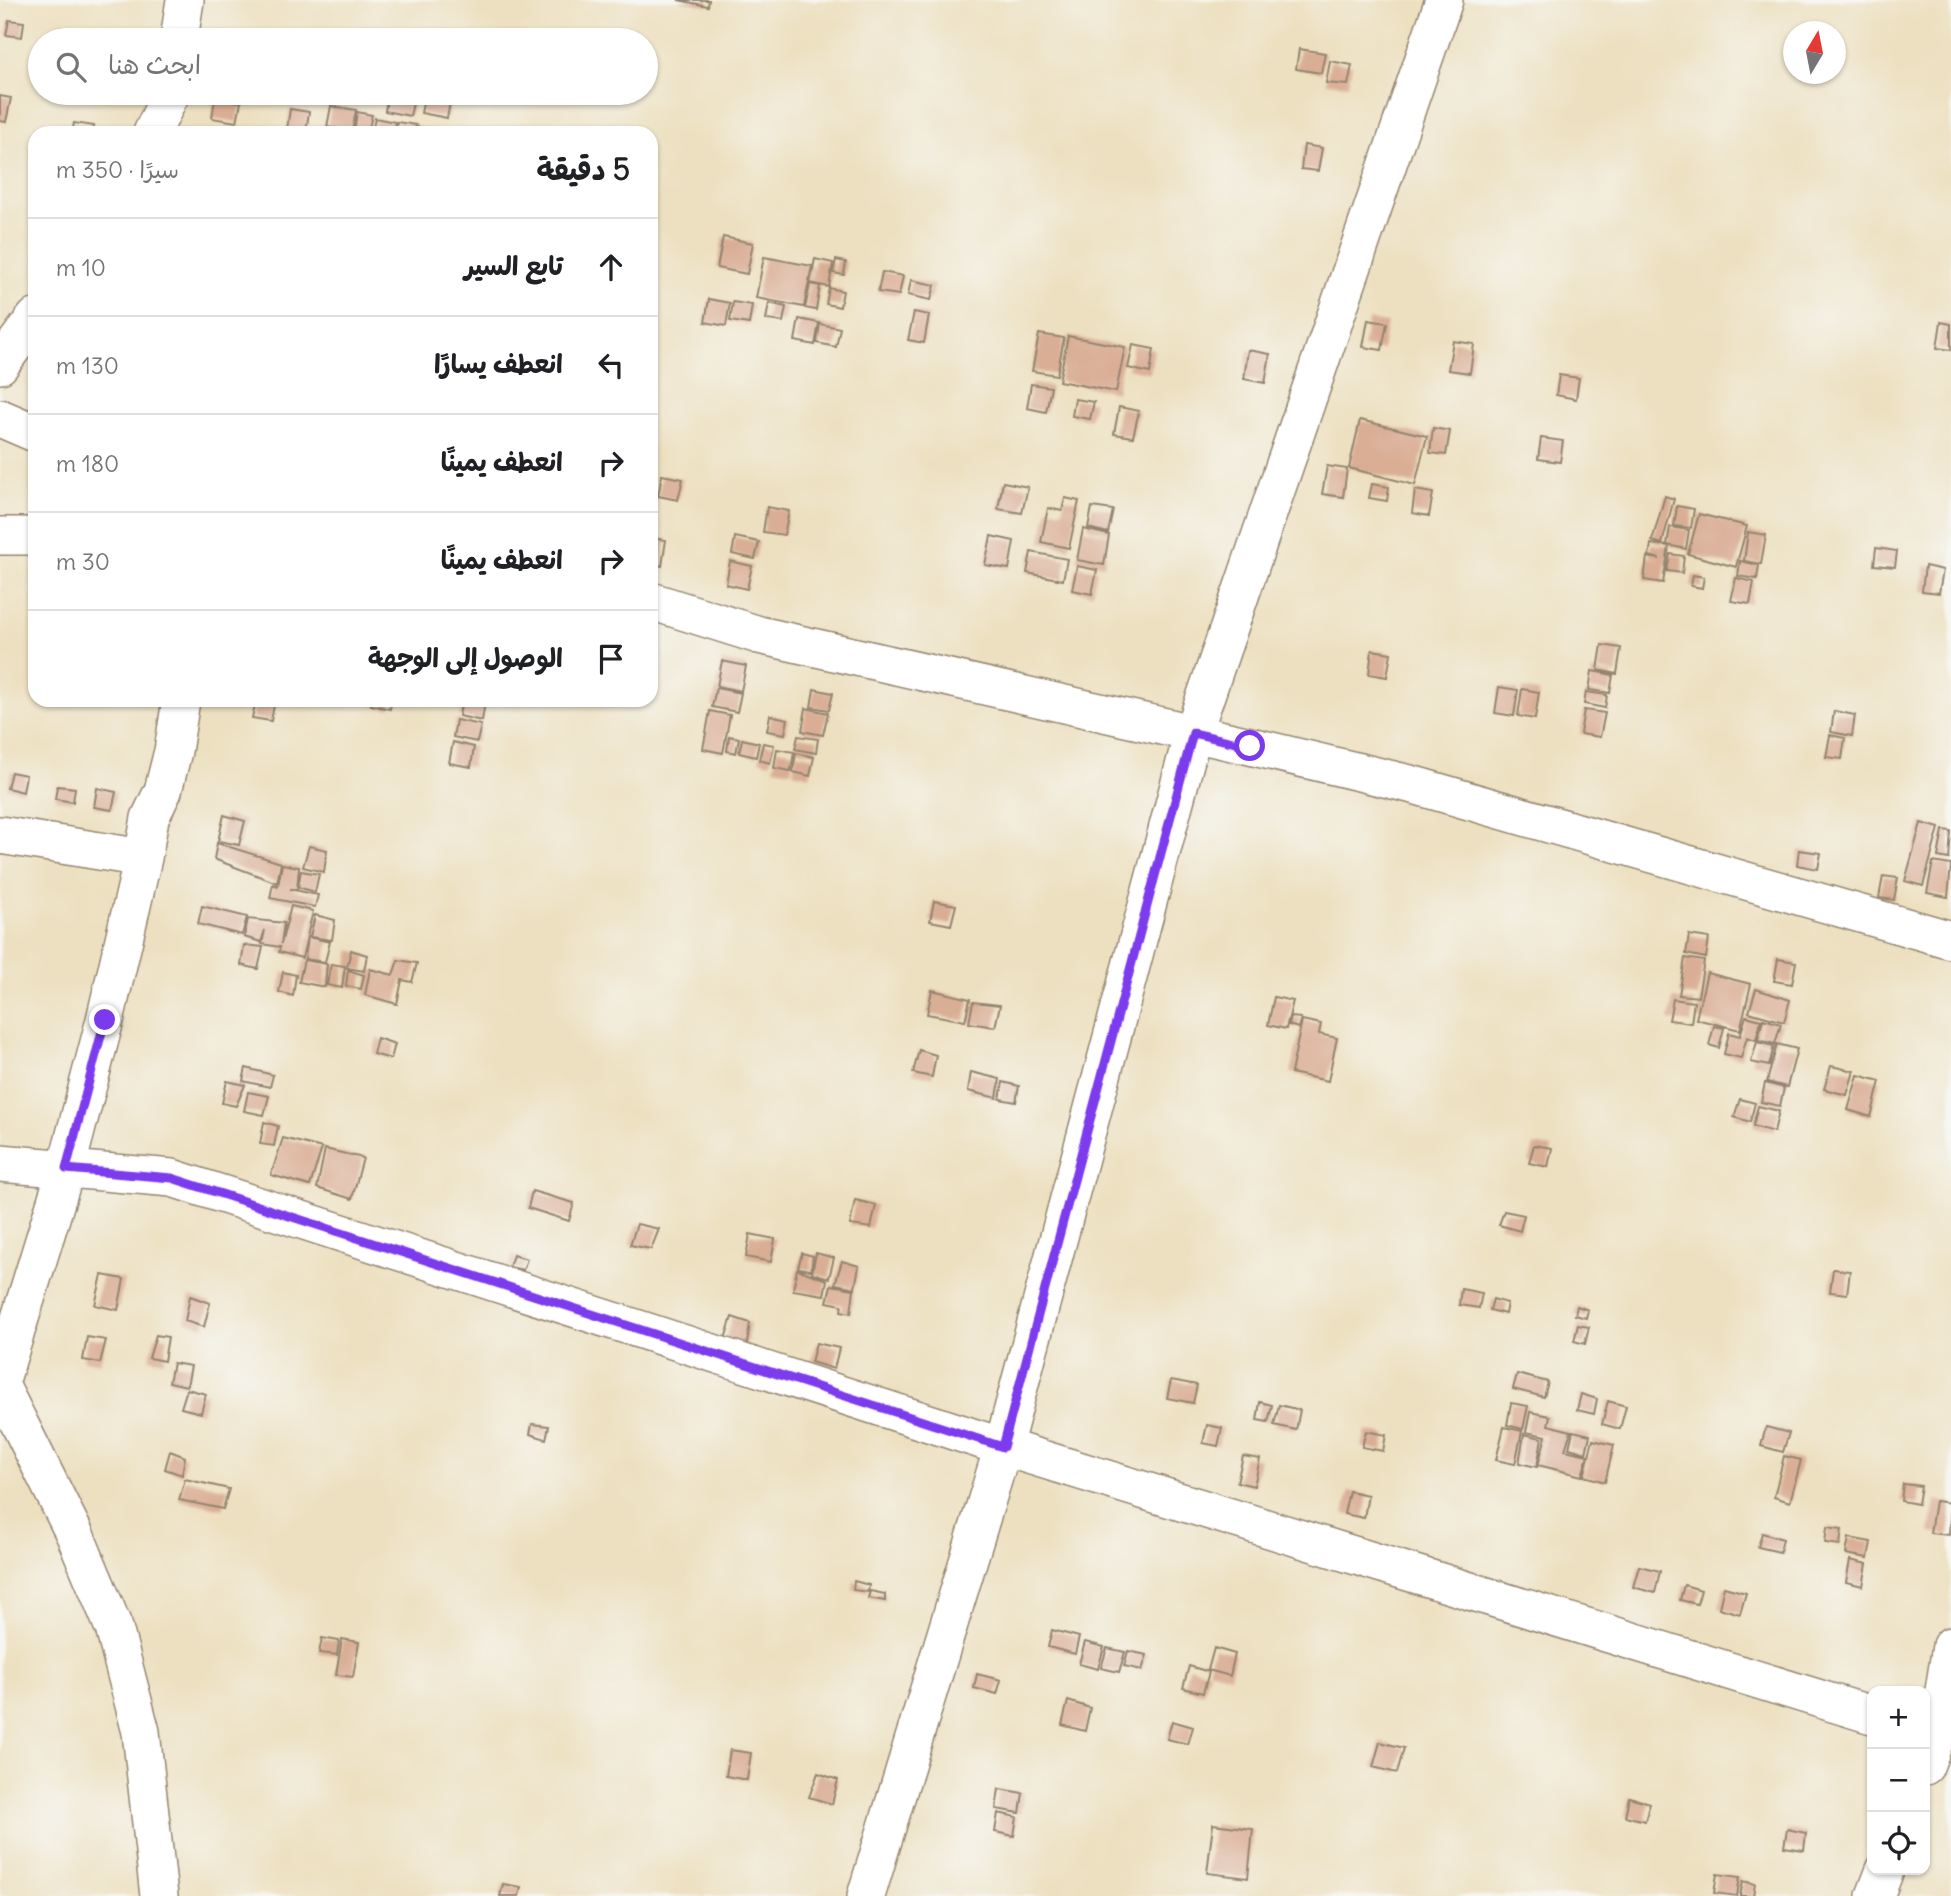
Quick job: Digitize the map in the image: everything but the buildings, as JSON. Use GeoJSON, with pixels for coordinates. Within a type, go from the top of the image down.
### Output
{"type":"FeatureCollection","features":[{"type":"Feature","properties":{"kind":"street"},"geometry":{"type":"LineString","coordinates":[[180,28],[185,0]]}},
{"type":"Feature","properties":{"kind":"street"},"geometry":{"type":"LineString","coordinates":[[866,1896],[1003,1447],[1193,733],[1444,0]]}},
{"type":"Feature","properties":{"kind":"street"},"geometry":{"type":"LineString","coordinates":[[155,126],[165,105]]}},
{"type":"Feature","properties":{"kind":"street"},"geometry":{"type":"LineString","coordinates":[[0,365],[28,327]]}},
{"type":"Feature","properties":{"kind":"street"},"geometry":{"type":"LineString","coordinates":[[0,418],[28,430]]}},
{"type":"Feature","properties":{"kind":"street"},"geometry":{"type":"LineString","coordinates":[[0,536],[28,536]]}},
{"type":"Feature","properties":{"kind":"street"},"geometry":{"type":"LineString","coordinates":[[658,603],[760,635],[1414,785],[1951,940]]}},
{"type":"Feature","properties":{"kind":"street"},"geometry":{"type":"LineString","coordinates":[[159,1896],[141,1732],[114,1628],[75,1535],[0,1384],[66,1169],[105,1020],[150,818],[163,791],[173,751],[180,707]]}},
{"type":"Feature","properties":{"kind":"street"},"geometry":{"type":"LineString","coordinates":[[0,835],[143,858]]}},
{"type":"Feature","properties":{"kind":"street"},"geometry":{"type":"LineString","coordinates":[[0,1163],[172,1178],[1003,1447],[1867,1714]]}},
{"type":"Feature","properties":{"kind":"street"},"geometry":{"type":"LineString","coordinates":[[1930,1740],[1951,1646]]}},
{"type":"Feature","properties":{"kind":"street"},"geometry":{"type":"LineString","coordinates":[[1875,1896],[1883,1875]]}},
{"type":"Feature","properties":{"kind":"route"},"geometry":{"type":"LineString","coordinates":[[105,1020],[66,1169],[172,1178],[1003,1447],[1193,733],[1250,746]]}}]}
